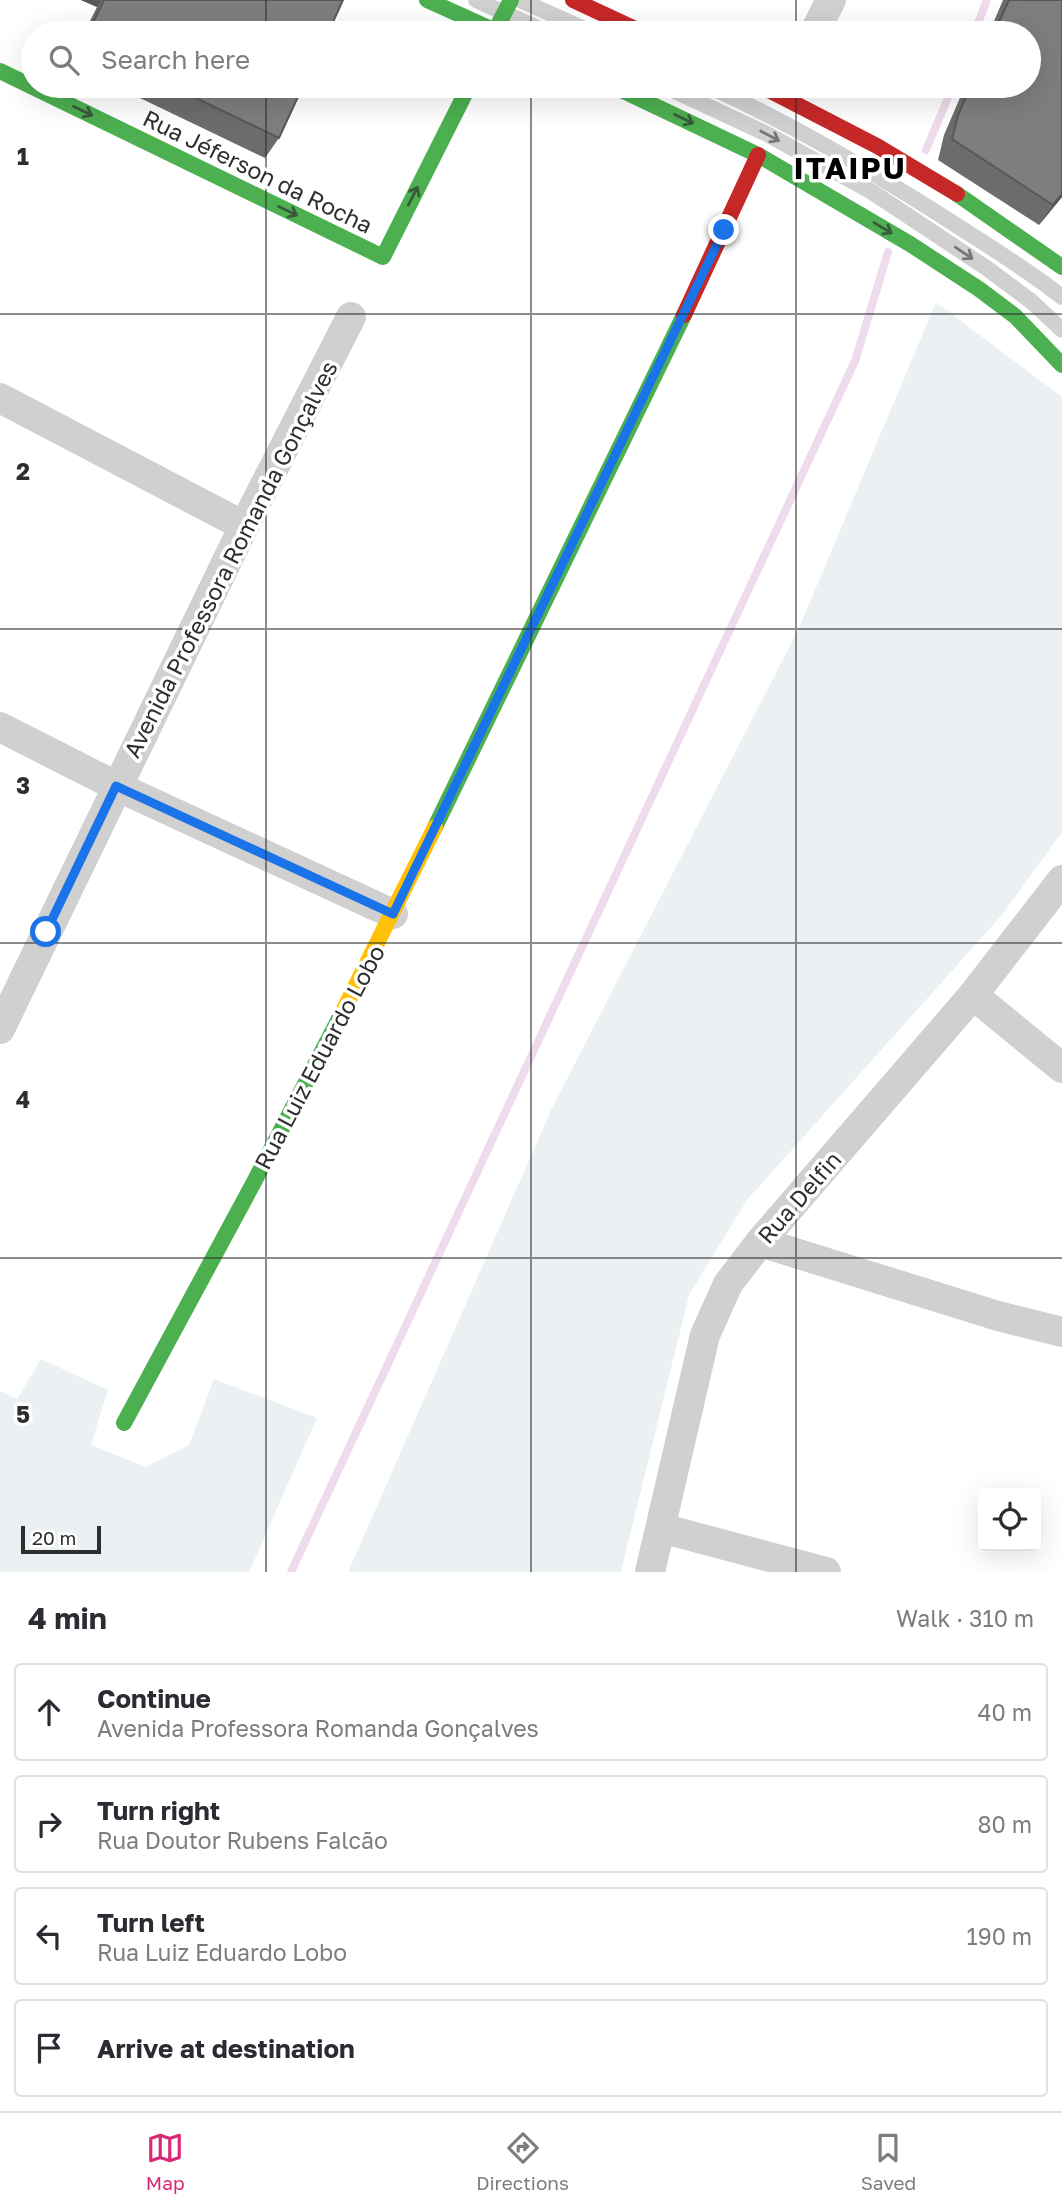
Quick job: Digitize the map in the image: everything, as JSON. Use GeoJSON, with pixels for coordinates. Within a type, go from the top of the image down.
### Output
{"type":"FeatureCollection","features":[{"type":"Feature","properties":{"kind":"street"},"geometry":{"type":"LineString","coordinates":[[427,0],[473,21]]}},
{"type":"Feature","properties":{"kind":"street"},"geometry":{"type":"LineString","coordinates":[[573,0],[618,21]]}},
{"type":"Feature","properties":{"kind":"street"},"geometry":{"type":"LineString","coordinates":[[820,21],[831,0]]}},
{"type":"Feature","properties":{"kind":"street","name":"Rua Jéferson da Rocha"},"geometry":{"type":"LineString","coordinates":[[0,71],[21,81]]}},
{"type":"Feature","properties":{"kind":"street","name":"Rua Jéferson da Rocha"},"geometry":{"type":"LineString","coordinates":[[56,98],[383,257],[463,98]]}},
{"type":"Feature","properties":{"kind":"street"},"geometry":{"type":"LineString","coordinates":[[638,98],[758,155],[910,244],[979,289],[1014,316],[1062,365]]}},
{"type":"Feature","properties":{"kind":"street"},"geometry":{"type":"LineString","coordinates":[[793,98],[974,206],[1062,267]]}},
{"type":"Feature","properties":{"kind":"street","name":"Rua Luiz Eduardo Lobo"},"geometry":{"type":"LineString","coordinates":[[124,1423],[254,1182],[393,914],[707,267],[758,155]]}},
{"type":"Feature","properties":{"kind":"street","name":"Avenida Professora Romanda Gonçalves"},"geometry":{"type":"LineString","coordinates":[[0,1029],[244,526],[352,317]]}},
{"type":"Feature","properties":{"kind":"street"},"geometry":{"type":"LineString","coordinates":[[0,398],[244,526]]}},
{"type":"Feature","properties":{"kind":"street"},"geometry":{"type":"LineString","coordinates":[[0,727],[116,786],[393,914]]}},
{"type":"Feature","properties":{"kind":"street","name":"Rua Delfin"},"geometry":{"type":"LineString","coordinates":[[650,1572],[705,1335],[728,1284],[760,1242],[973,995],[1062,880]]}},
{"type":"Feature","properties":{"kind":"street"},"geometry":{"type":"LineString","coordinates":[[973,995],[1062,1068]]}},
{"type":"Feature","properties":{"kind":"street"},"geometry":{"type":"LineString","coordinates":[[760,1242],[998,1316],[1062,1332]]}},
{"type":"Feature","properties":{"kind":"street"},"geometry":{"type":"LineString","coordinates":[[661,1528],[826,1572]]}},
{"type":"Feature","properties":{"kind":"lane"},"geometry":{"type":"LineString","coordinates":[[476,0],[508,7],[530,21]]}},
{"type":"Feature","properties":{"kind":"lane"},"geometry":{"type":"LineString","coordinates":[[520,0],[566,21]]}},
{"type":"Feature","properties":{"kind":"lane"},"geometry":{"type":"LineString","coordinates":[[690,98],[767,134],[872,192],[988,269],[1032,302],[1062,330]]}},
{"type":"Feature","properties":{"kind":"lane"},"geometry":{"type":"LineString","coordinates":[[733,98],[797,129],[898,188],[1062,297]]}},
{"type":"Feature","properties":{"kind":"shaded area"},"geometry":{"type":"Polygon","coordinates":[[[936,302],[1062,397],[1062,832],[1002,915],[747,1200],[689,1295],[621,1572],[348,1572],[552,1108],[799,628],[936,302]]]}},
{"type":"Feature","properties":{"kind":"shaded area"},"geometry":{"type":"Polygon","coordinates":[[[41,1359],[108,1390],[91,1445],[146,1467],[189,1445],[214,1379],[317,1418],[249,1572],[0,1572],[0,1391],[17,1399],[41,1359]]]}},
{"type":"Feature","properties":{"kind":"building"},"geometry":{"type":"Polygon","coordinates":[[[104,0],[343,0],[333,21],[94,21],[104,0]]]}},
{"type":"Feature","properties":{"kind":"building"},"geometry":{"type":"Polygon","coordinates":[[[1009,0],[1062,0],[1062,194],[1053,205],[952,139],[966,98],[1041,98],[1041,21],[999,21],[1009,0]]]}},
{"type":"Feature","properties":{"kind":"building"},"geometry":{"type":"Polygon","coordinates":[[[196,98],[297,98],[279,138],[196,98]]]}},
{"type":"Feature","properties":{"kind":"waterway"},"geometry":{"type":"LineString","coordinates":[[979,21],[987,0]]}},
{"type":"Feature","properties":{"kind":"waterway"},"geometry":{"type":"LineString","coordinates":[[926,150],[948,98]]}},
{"type":"Feature","properties":{"kind":"waterway"},"geometry":{"type":"LineString","coordinates":[[291,1572],[855,361],[888,252]]}},
{"type":"Feature","properties":{"kind":"traffic: fast"},"geometry":{"type":"LineString","coordinates":[[427,0],[473,21]]}},
{"type":"Feature","properties":{"kind":"traffic: fast"},"geometry":{"type":"LineString","coordinates":[[500,21],[511,0]]}},
{"type":"Feature","properties":{"kind":"traffic: fast"},"geometry":{"type":"LineString","coordinates":[[0,71],[21,81]]}},
{"type":"Feature","properties":{"kind":"traffic: fast"},"geometry":{"type":"LineString","coordinates":[[56,98],[383,257],[463,98]]}},
{"type":"Feature","properties":{"kind":"traffic: fast"},"geometry":{"type":"LineString","coordinates":[[638,98],[758,155],[910,244],[1015,316],[1062,365]]}},
{"type":"Feature","properties":{"kind":"traffic: fast"},"geometry":{"type":"LineString","coordinates":[[957,194],[1062,267]]}},
{"type":"Feature","properties":{"kind":"traffic: fast"},"geometry":{"type":"LineString","coordinates":[[435,827],[684,315]]}},
{"type":"Feature","properties":{"kind":"traffic: fast"},"geometry":{"type":"LineString","coordinates":[[124,1423],[341,1015]]}},
{"type":"Feature","properties":{"kind":"traffic: slow"},"geometry":{"type":"LineString","coordinates":[[341,1015],[435,827]]}},
{"type":"Feature","properties":{"kind":"traffic: jam"},"geometry":{"type":"LineString","coordinates":[[573,0],[618,21]]}},
{"type":"Feature","properties":{"kind":"traffic: jam"},"geometry":{"type":"LineString","coordinates":[[784,98],[877,146],[957,194]]}},
{"type":"Feature","properties":{"kind":"traffic: jam"},"geometry":{"type":"LineString","coordinates":[[684,315],[758,155]]}},
{"type":"Feature","properties":{"kind":"district","name":"ITAIPU"},"geometry":{"type":"Point","coordinates":[850,168]}},
{"type":"Feature","properties":{"kind":"route"},"geometry":{"type":"LineString","coordinates":[[46,932],[116,786],[393,914],[724,230]]}}]}
